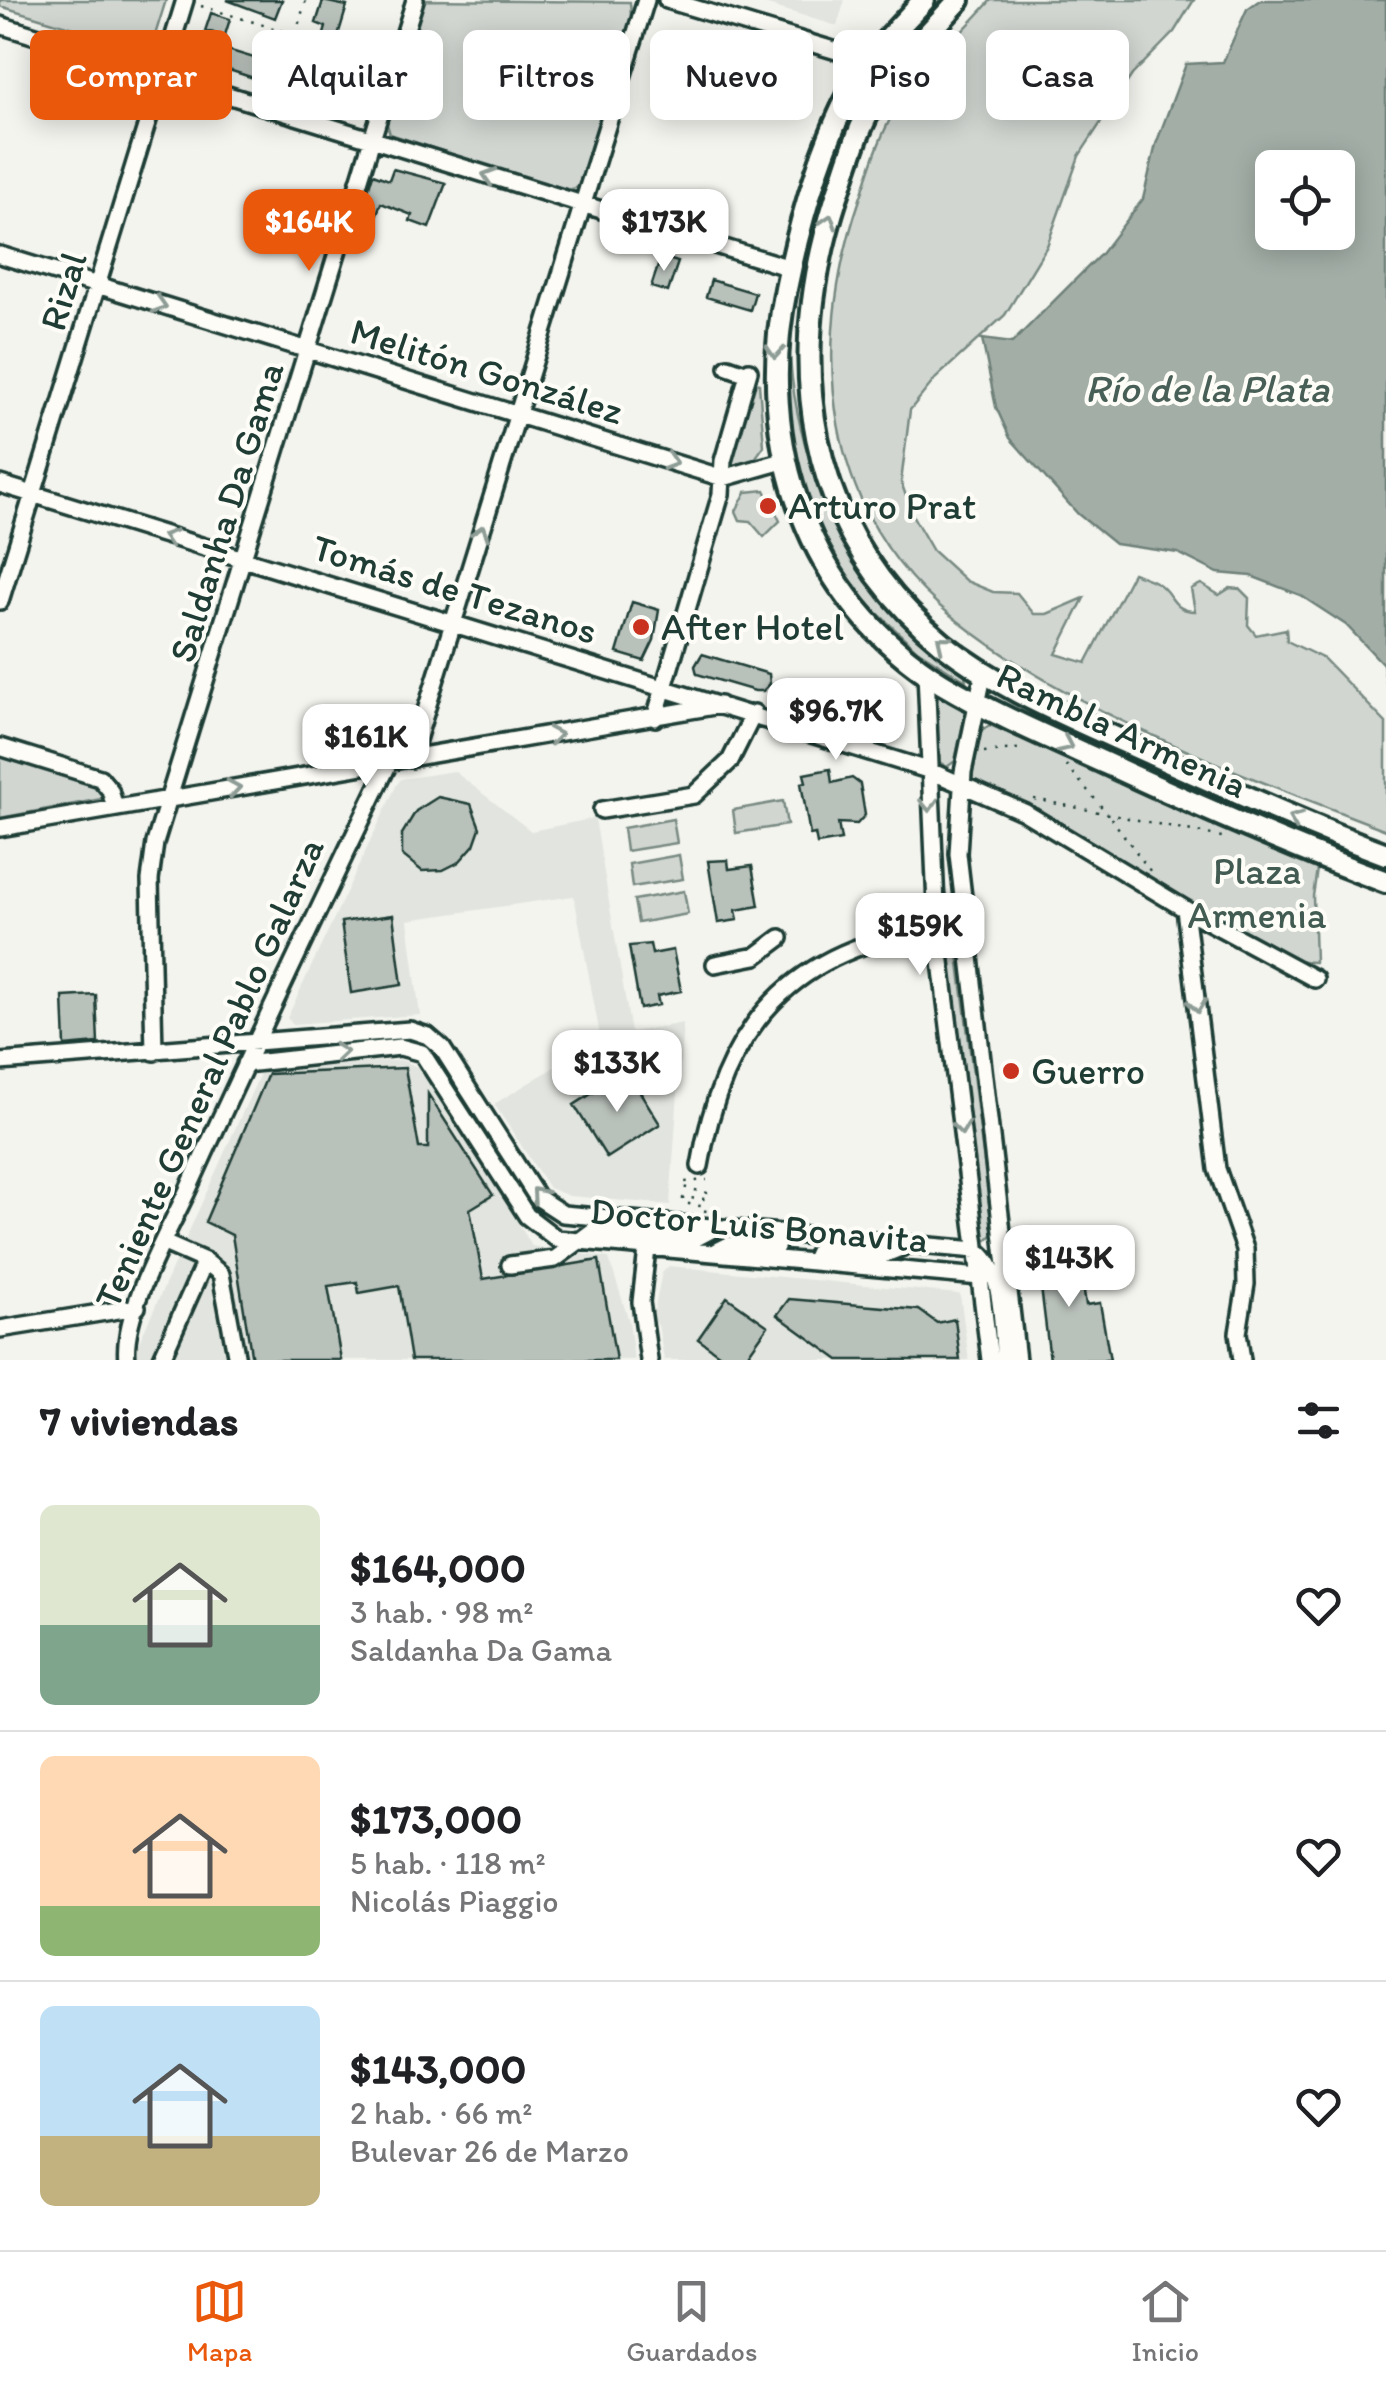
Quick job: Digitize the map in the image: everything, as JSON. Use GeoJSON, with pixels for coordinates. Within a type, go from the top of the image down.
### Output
{"type":"FeatureCollection","features":[{"type":"Feature","properties":{"kind":"main road","name":"Rambla Armenia"},"geometry":{"type":"LineString","coordinates":[[898,30],[924,0]]}},
{"type":"Feature","properties":{"kind":"main road","name":"Rambla Armenia"},"geometry":{"type":"LineString","coordinates":[[960,0],[888,79],[866,117],[818,256],[810,308],[809,383],[816,428],[838,504],[870,563],[918,621],[984,672],[1068,717],[1237,795],[1386,854]]}},
{"type":"Feature","properties":{"kind":"main road","name":"Rambla Armenia"},"geometry":{"type":"LineString","coordinates":[[841,120],[790,268],[774,355],[775,410],[783,461],[806,530],[833,576],[876,630],[926,672],[978,702],[1262,834],[1386,882]]}},
{"type":"Feature","properties":{"kind":"main road"},"geometry":{"type":"LineString","coordinates":[[790,268],[801,287],[795,326],[796,363],[816,428]]}},
{"type":"Feature","properties":{"kind":"street","name":"Rizal"},"geometry":{"type":"LineString","coordinates":[[176,30],[185,0]]}},
{"type":"Feature","properties":{"kind":"street","name":"Saldanha Da Gama"},"geometry":{"type":"LineString","coordinates":[[406,30],[415,0]]}},
{"type":"Feature","properties":{"kind":"street"},"geometry":{"type":"LineString","coordinates":[[411,759],[646,0]]}},
{"type":"Feature","properties":{"kind":"street"},"geometry":{"type":"LineString","coordinates":[[667,0],[833,51]]}},
{"type":"Feature","properties":{"kind":"street"},"geometry":{"type":"LineString","coordinates":[[0,25],[30,35]]}},
{"type":"Feature","properties":{"kind":"street","name":"Rizal"},"geometry":{"type":"LineString","coordinates":[[0,602],[149,120]]}},
{"type":"Feature","properties":{"kind":"street"},"geometry":{"type":"LineString","coordinates":[[308,120],[790,268]]}},
{"type":"Feature","properties":{"kind":"street","name":"Saldanha Da Gama"},"geometry":{"type":"LineString","coordinates":[[154,1052],[150,880],[169,798],[246,560],[378,120]]}},
{"type":"Feature","properties":{"kind":"street","name":"Melitón González"},"geometry":{"type":"LineString","coordinates":[[0,254],[723,478]]}},
{"type":"Feature","properties":{"kind":"street"},"geometry":{"type":"LineString","coordinates":[[656,718],[749,373],[728,368]]}},
{"type":"Feature","properties":{"kind":"street"},"geometry":{"type":"LineString","coordinates":[[723,478],[783,461]]}},
{"type":"Feature","properties":{"kind":"street","name":"Tomás de Tezanos"},"geometry":{"type":"LineString","coordinates":[[0,484],[754,713],[928,770],[1024,812],[1185,909],[1315,979]]}},
{"type":"Feature","properties":{"kind":"street"},"geometry":{"type":"LineString","coordinates":[[926,672],[937,928],[976,1250],[993,1275],[1017,1360]]}},
{"type":"Feature","properties":{"kind":"street"},"geometry":{"type":"LineString","coordinates":[[984,672],[967,754],[958,825],[960,890],[993,1275],[1005,1360]]}},
{"type":"Feature","properties":{"kind":"street"},"geometry":{"type":"LineString","coordinates":[[0,828],[724,704]]}},
{"type":"Feature","properties":{"kind":"street"},"geometry":{"type":"LineString","coordinates":[[602,810],[694,795],[730,760],[754,713]]}},
{"type":"Feature","properties":{"kind":"street"},"geometry":{"type":"LineString","coordinates":[[0,746],[100,778],[110,790],[115,808]]}},
{"type":"Feature","properties":{"kind":"street","name":"Teniente General Pablo Galarza"},"geometry":{"type":"LineString","coordinates":[[127,1360],[126,1337],[164,1243],[251,1045],[389,763]]}},
{"type":"Feature","properties":{"kind":"street"},"geometry":{"type":"LineString","coordinates":[[1185,909],[1217,1169],[1245,1249],[1246,1284],[1238,1332],[1242,1360]]}},
{"type":"Feature","properties":{"kind":"street"},"geometry":{"type":"LineString","coordinates":[[700,1166],[715,1093],[737,1049],[775,1001],[820,962],[855,945],[937,928]]}},
{"type":"Feature","properties":{"kind":"street"},"geometry":{"type":"LineString","coordinates":[[715,964],[756,956],[780,938]]}},
{"type":"Feature","properties":{"kind":"street","name":"Doctor Luis Bonavita"},"geometry":{"type":"LineString","coordinates":[[0,1062],[251,1045],[389,1030],[428,1036],[442,1048],[536,1197],[563,1214],[976,1250]]}},
{"type":"Feature","properties":{"kind":"street","name":"Doctor Luis Bonavita"},"geometry":{"type":"LineString","coordinates":[[245,1064],[400,1047],[422,1053],[527,1216],[557,1239],[993,1275]]}},
{"type":"Feature","properties":{"kind":"street"},"geometry":{"type":"LineString","coordinates":[[510,1265],[555,1258],[594,1230],[696,1238],[714,1228]]}},
{"type":"Feature","properties":{"kind":"street"},"geometry":{"type":"LineString","coordinates":[[714,1254],[729,1245],[776,1247],[781,1234]]}},
{"type":"Feature","properties":{"kind":"street"},"geometry":{"type":"LineString","coordinates":[[164,1243],[205,1261],[221,1274],[237,1360]]}},
{"type":"Feature","properties":{"kind":"street"},"geometry":{"type":"LineString","coordinates":[[813,1262],[819,1249],[883,1255],[906,1245]]}},
{"type":"Feature","properties":{"kind":"street"},"geometry":{"type":"LineString","coordinates":[[646,1248],[641,1302],[649,1360]]}},
{"type":"Feature","properties":{"kind":"street"},"geometry":{"type":"LineString","coordinates":[[161,1360],[205,1261]]}},
{"type":"Feature","properties":{"kind":"street"},"geometry":{"type":"LineString","coordinates":[[990,1360],[993,1275]]}},
{"type":"Feature","properties":{"kind":"street"},"geometry":{"type":"LineString","coordinates":[[0,1329],[137,1308]]}},
{"type":"Feature","properties":{"kind":"path"},"geometry":{"type":"LineString","coordinates":[[185,0],[283,30]]}},
{"type":"Feature","properties":{"kind":"path"},"geometry":{"type":"LineString","coordinates":[[297,30],[306,0]]}},
{"type":"Feature","properties":{"kind":"path"},"geometry":{"type":"LineString","coordinates":[[1058,742],[1067,768],[1147,862],[1152,874],[1149,886]]}},
{"type":"Feature","properties":{"kind":"path"},"geometry":{"type":"LineString","coordinates":[[967,754],[1027,748]]}},
{"type":"Feature","properties":{"kind":"path"},"geometry":{"type":"LineString","coordinates":[[1022,796],[1241,840],[1262,834]]}},
{"type":"Feature","properties":{"kind":"path"},"geometry":{"type":"LineString","coordinates":[[684,1226],[686,1212],[706,1212],[706,1207],[683,1204],[683,1198],[706,1199],[707,1193],[684,1186],[684,1182],[707,1182],[700,1166]]}},
{"type":"Feature","properties":{"kind":"shaded area"},"geometry":{"type":"Polygon","coordinates":[[[751,0],[845,0],[837,26],[751,0]]]}},
{"type":"Feature","properties":{"kind":"shaded area"},"geometry":{"type":"Polygon","coordinates":[[[454,771],[531,831],[595,818],[631,1032],[683,1023],[670,1205],[569,1196],[549,1188],[494,1104],[568,1059],[566,1043],[600,1036],[574,896],[408,920],[420,1015],[293,1024],[287,1018],[397,784],[401,779],[454,771]]]}},
{"type":"Feature","properties":{"kind":"shaded area"},"geometry":{"type":"Polygon","coordinates":[[[401,1060],[418,1067],[447,1104],[532,1246],[609,1258],[629,1321],[634,1360],[137,1360],[136,1349],[262,1069],[401,1060]]]}},
{"type":"Feature","properties":{"kind":"shaded area"},"geometry":{"type":"Polygon","coordinates":[[[669,1266],[960,1294],[969,1360],[664,1360],[658,1325],[652,1321],[662,1272],[669,1266]]]}},
{"type":"Feature","properties":{"kind":"green space"},"geometry":{"type":"Polygon","coordinates":[[[0,0],[166,0],[157,30],[80,30],[0,6],[0,0]]]}},
{"type":"Feature","properties":{"kind":"green space"},"geometry":{"type":"Polygon","coordinates":[[[424,0],[630,2],[627,30],[463,30],[463,120],[599,120],[579,187],[564,191],[390,134],[388,120],[443,120],[443,30],[415,30],[424,0]]]}},
{"type":"Feature","properties":{"kind":"green space"},"geometry":{"type":"Polygon","coordinates":[[[991,0],[1194,0],[1174,32],[1129,80],[1129,30],[986,30],[986,120],[1103,120],[1079,156],[1047,246],[1005,315],[936,378],[910,410],[901,482],[914,518],[933,551],[966,581],[993,592],[1017,593],[1034,614],[1047,614],[1084,598],[1056,654],[1086,663],[1133,573],[1157,583],[1187,610],[1195,611],[1191,589],[1201,584],[1219,595],[1230,588],[1240,589],[1249,598],[1248,625],[1256,635],[1286,629],[1287,641],[1324,659],[1386,723],[1386,830],[1218,764],[1052,684],[954,618],[910,576],[876,529],[853,479],[838,425],[833,370],[835,313],[844,256],[860,199],[890,120],[966,120],[963,30],[991,0]]]}},
{"type":"Feature","properties":{"kind":"green space"},"geometry":{"type":"Polygon","coordinates":[[[789,329],[801,428],[835,524],[880,592],[964,670],[966,681],[917,650],[868,604],[848,579],[806,507],[782,399],[789,329]]]}},
{"type":"Feature","properties":{"kind":"green space"},"geometry":{"type":"Polygon","coordinates":[[[751,382],[759,384],[764,446],[754,460],[730,466],[751,382]]]}},
{"type":"Feature","properties":{"kind":"green space"},"geometry":{"type":"Polygon","coordinates":[[[765,490],[780,521],[764,537],[750,521],[740,520],[736,511],[746,492],[765,490]]]}},
{"type":"Feature","properties":{"kind":"green space"},"geometry":{"type":"Polygon","coordinates":[[[938,696],[962,707],[965,714],[955,761],[947,767],[933,758],[938,696]]]}},
{"type":"Feature","properties":{"kind":"green space","name":"Plaza Armenia"},"geometry":{"type":"Polygon","coordinates":[[[990,725],[1317,869],[1313,896],[1315,962],[1291,958],[1227,929],[1056,822],[972,780],[980,731],[990,725]]]}},
{"type":"Feature","properties":{"kind":"green space"},"geometry":{"type":"Polygon","coordinates":[[[0,755],[93,784],[102,792],[101,799],[0,818],[0,755]]]}},
{"type":"Feature","properties":{"kind":"green space"},"geometry":{"type":"Polygon","coordinates":[[[939,784],[943,884],[955,931],[993,1234],[987,1240],[983,1235],[944,921],[936,789],[939,784]]]}},
{"type":"Feature","properties":{"kind":"green space"},"geometry":{"type":"Polygon","coordinates":[[[783,801],[787,825],[736,833],[733,810],[783,801]]]}},
{"type":"Feature","properties":{"kind":"green space"},"geometry":{"type":"Polygon","coordinates":[[[673,819],[677,843],[626,851],[623,828],[673,819]]]}},
{"type":"Feature","properties":{"kind":"green space"},"geometry":{"type":"Polygon","coordinates":[[[679,855],[683,879],[632,887],[629,864],[679,855]]]}},
{"type":"Feature","properties":{"kind":"green space"},"geometry":{"type":"Polygon","coordinates":[[[684,891],[688,914],[638,923],[634,900],[684,891]]]}},
{"type":"Feature","properties":{"kind":"water","name":"Río de la Plata"},"geometry":{"type":"Polygon","coordinates":[[[1260,0],[1386,0],[1386,682],[1383,664],[1346,625],[1300,595],[1251,576],[1218,573],[1178,553],[1115,544],[1078,514],[1010,438],[996,407],[982,339],[1012,343],[1101,254],[1143,199],[1156,144],[1186,64],[1223,62],[1247,9],[1260,0]]]}},
{"type":"Feature","properties":{"kind":"building"},"geometry":{"type":"Polygon","coordinates":[[[227,0],[282,0],[275,18],[227,0]]]}},
{"type":"Feature","properties":{"kind":"building"},"geometry":{"type":"Polygon","coordinates":[[[323,1],[347,6],[340,30],[325,30],[316,23],[323,1]]]}},
{"type":"Feature","properties":{"kind":"building"},"geometry":{"type":"Polygon","coordinates":[[[211,13],[230,19],[227,30],[205,30],[211,13]]]}},
{"type":"Feature","properties":{"kind":"building"},"geometry":{"type":"Polygon","coordinates":[[[232,51],[252,57],[252,78],[232,71],[232,51]]]}},
{"type":"Feature","properties":{"kind":"building"},"geometry":{"type":"Polygon","coordinates":[[[393,169],[446,183],[429,228],[410,221],[412,215],[381,203],[376,216],[362,210],[373,174],[389,180],[393,169]]]}},
{"type":"Feature","properties":{"kind":"building"},"geometry":{"type":"Polygon","coordinates":[[[661,257],[678,262],[668,292],[651,287],[661,257]]]}},
{"type":"Feature","properties":{"kind":"building"},"geometry":{"type":"Polygon","coordinates":[[[711,280],[755,293],[750,310],[706,297],[711,280]]]}},
{"type":"Feature","properties":{"kind":"building","name":"After Hotel"},"geometry":{"type":"Polygon","coordinates":[[[632,602],[659,610],[654,640],[644,661],[617,653],[632,602]]]}},
{"type":"Feature","properties":{"kind":"building"},"geometry":{"type":"Polygon","coordinates":[[[702,654],[769,674],[770,684],[763,691],[755,691],[697,674],[695,666],[702,654]]]}},
{"type":"Feature","properties":{"kind":"building"},"geometry":{"type":"Polygon","coordinates":[[[830,769],[832,783],[852,778],[860,784],[865,815],[857,824],[838,823],[841,840],[817,844],[815,834],[810,835],[801,783],[806,782],[804,774],[830,769]]]}},
{"type":"Feature","properties":{"kind":"building"},"geometry":{"type":"Polygon","coordinates":[[[438,797],[471,804],[480,828],[474,845],[459,862],[443,870],[422,871],[402,855],[402,834],[416,811],[438,797]]]}},
{"type":"Feature","properties":{"kind":"building"},"geometry":{"type":"Polygon","coordinates":[[[728,860],[729,869],[752,866],[759,906],[736,910],[738,920],[718,923],[708,861],[728,860]]]}},
{"type":"Feature","properties":{"kind":"building"},"geometry":{"type":"Polygon","coordinates":[[[393,915],[402,985],[351,993],[341,922],[393,915]]]}},
{"type":"Feature","properties":{"kind":"building"},"geometry":{"type":"Polygon","coordinates":[[[650,944],[652,954],[673,950],[681,991],[657,996],[659,1005],[640,1009],[629,946],[650,944]]]}},
{"type":"Feature","properties":{"kind":"building"},"geometry":{"type":"Polygon","coordinates":[[[96,995],[98,1043],[65,1046],[63,997],[96,995]]]}},
{"type":"Feature","properties":{"kind":"building"},"geometry":{"type":"Polygon","coordinates":[[[405,1068],[419,1148],[428,1148],[428,1094],[493,1195],[470,1209],[483,1279],[599,1260],[616,1360],[411,1360],[399,1286],[359,1293],[357,1282],[328,1286],[341,1360],[252,1360],[232,1235],[205,1222],[268,1074],[405,1068]]]}},
{"type":"Feature","properties":{"kind":"building"},"geometry":{"type":"Polygon","coordinates":[[[627,1071],[660,1124],[607,1158],[574,1105],[627,1071]]]}},
{"type":"Feature","properties":{"kind":"building"},"geometry":{"type":"Polygon","coordinates":[[[1067,1243],[1071,1280],[1082,1278],[1086,1305],[1100,1303],[1110,1360],[1050,1360],[1036,1247],[1067,1243]]]}},
{"type":"Feature","properties":{"kind":"building"},"geometry":{"type":"Polygon","coordinates":[[[727,1297],[768,1326],[744,1360],[727,1360],[698,1339],[727,1297]]]}},
{"type":"Feature","properties":{"kind":"building"},"geometry":{"type":"Polygon","coordinates":[[[789,1299],[919,1310],[937,1323],[955,1319],[960,1360],[839,1360],[777,1315],[789,1299]]]}},
{"type":"Feature","properties":{"kind":"place","name":"Arturo Prat"},"geometry":{"type":"Point","coordinates":[768,506]}},
{"type":"Feature","properties":{"kind":"place","name":"After Hotel"},"geometry":{"type":"Point","coordinates":[641,627]}},
{"type":"Feature","properties":{"kind":"place","name":"Guerro"},"geometry":{"type":"Point","coordinates":[1011,1071]}}]}
